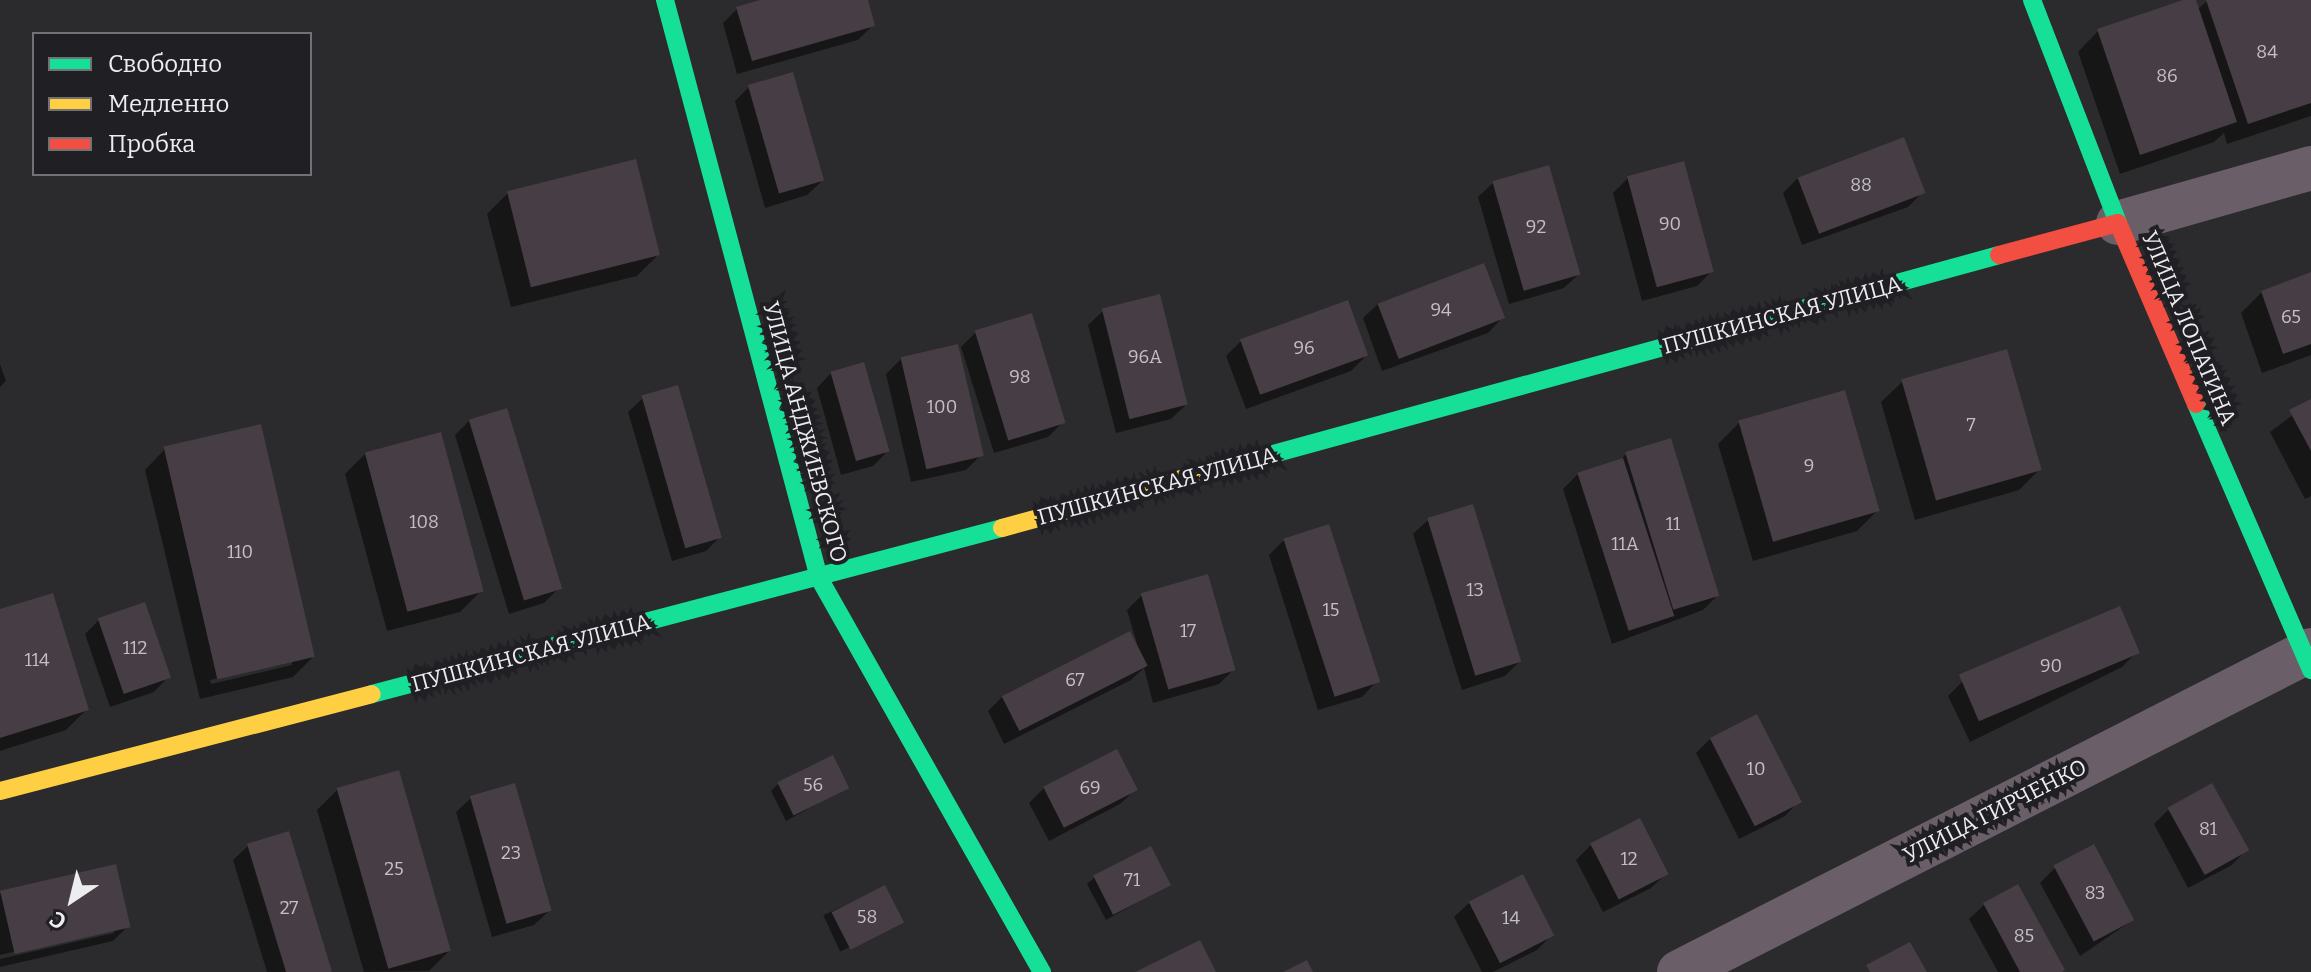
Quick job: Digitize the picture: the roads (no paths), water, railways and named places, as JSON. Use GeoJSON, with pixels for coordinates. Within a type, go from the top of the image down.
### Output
{"type":"FeatureCollection","features":[{"type":"Feature","properties":{"kind":"main road","name":"УЛИЦА АНДЖИЕВСКОГО"},"geometry":{"type":"LineString","coordinates":[[665,0],[819,578],[1042,972]]}},
{"type":"Feature","properties":{"kind":"main road","name":"УЛИЦА ЛОПАТИНА"},"geometry":{"type":"LineString","coordinates":[[2032,0],[2118,223],[2308,658]]}},
{"type":"Feature","properties":{"kind":"main road","name":"ПУШКИНСКАЯ УЛИЦА"},"geometry":{"type":"LineString","coordinates":[[0,791],[819,578],[2118,223]]}},
{"type":"Feature","properties":{"kind":"street","name":"ПУШКИНСКАЯ УЛИЦА"},"geometry":{"type":"LineString","coordinates":[[2118,223],[2311,168]]}},
{"type":"Feature","properties":{"kind":"street","name":"УЛИЦА ГИРЧЕНКО"},"geometry":{"type":"LineString","coordinates":[[1679,972],[2308,658]]}}]}
